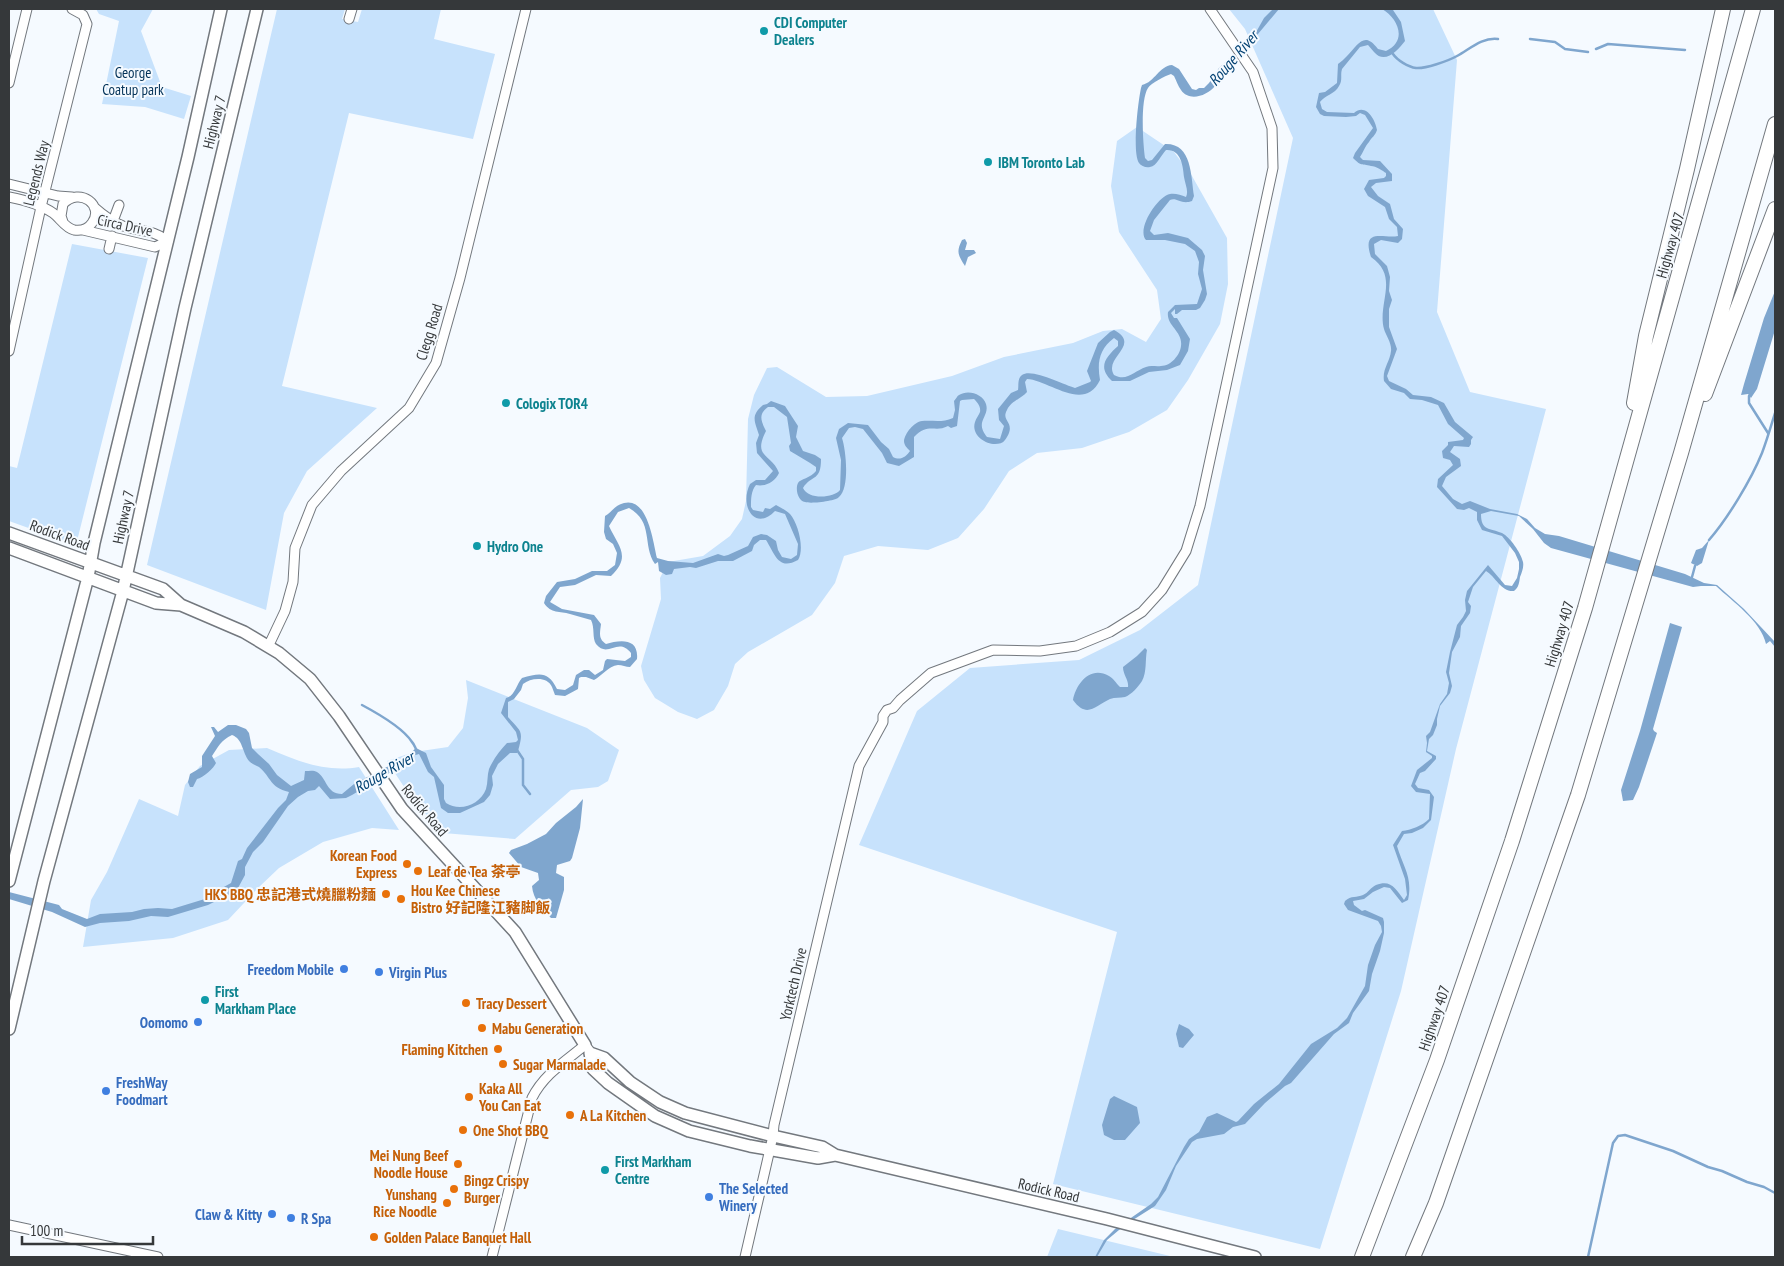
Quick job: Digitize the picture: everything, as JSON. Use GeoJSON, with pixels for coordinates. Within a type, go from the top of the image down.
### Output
{"type":"FeatureCollection","features":[{"type":"Feature","properties":{"kind":"highway"},"geometry":{"type":"LineString","coordinates":[[1622,476],[1646,336],[1687,169],[1723,9]]}},
{"type":"Feature","properties":{"kind":"highway","name":"Highway 407"},"geometry":{"type":"LineString","coordinates":[[1362,1257],[1437,1060],[1512,841],[1584,608],[1753,9]]}},
{"type":"Feature","properties":{"kind":"highway"},"geometry":{"type":"LineString","coordinates":[[1420,1257],[1436,1203],[1578,794],[1681,453],[1775,124]]}},
{"type":"Feature","properties":{"kind":"highway"},"geometry":{"type":"LineString","coordinates":[[1681,453],[1712,380],[1775,209]]}},
{"type":"Feature","properties":{"kind":"highway"},"geometry":{"type":"LineString","coordinates":[[1413,1257],[1436,1203]]}},
{"type":"Feature","properties":{"kind":"main road","name":"Highway 7"},"geometry":{"type":"LineString","coordinates":[[10,878],[88,577],[188,157],[220,9]]}},
{"type":"Feature","properties":{"kind":"main road","name":"Highway 7"},"geometry":{"type":"LineString","coordinates":[[9,1028],[44,881],[123,591],[185,308],[257,9]]}},
{"type":"Feature","properties":{"kind":"main road","name":"Rodick Road"},"geometry":{"type":"LineString","coordinates":[[9,533],[163,589],[181,605],[237,628],[268,646],[310,679],[345,724],[384,781],[393,798],[515,932],[588,1049],[593,1069],[608,1083],[655,1116],[689,1130],[750,1146],[818,1158],[834,1155]]}},
{"type":"Feature","properties":{"kind":"main road","name":"Rodick Road"},"geometry":{"type":"LineString","coordinates":[[9,548],[156,604],[181,605]]}},
{"type":"Feature","properties":{"kind":"main road","name":"Rodick Road"},"geometry":{"type":"LineString","coordinates":[[588,1049],[604,1058],[630,1082],[660,1102],[685,1113],[822,1147],[834,1155],[1106,1219],[1255,1257]]}},
{"type":"Feature","properties":{"kind":"street"},"geometry":{"type":"LineString","coordinates":[[9,82],[27,9]]}},
{"type":"Feature","properties":{"kind":"street","name":"Legends Way"},"geometry":{"type":"LineString","coordinates":[[9,351],[41,207],[87,24],[83,15],[72,9]]}},
{"type":"Feature","properties":{"kind":"street"},"geometry":{"type":"LineString","coordinates":[[349,19],[352,9]]}},
{"type":"Feature","properties":{"kind":"street","name":"Clegg Road"},"geometry":{"type":"LineString","coordinates":[[268,646],[285,611],[293,582],[295,548],[312,505],[341,471],[409,408],[436,363],[460,278],[526,9]]}},
{"type":"Feature","properties":{"kind":"street","name":"Yorktech Drive"},"geometry":{"type":"LineString","coordinates":[[745,1257],[773,1136],[778,1106],[856,775],[883,722],[888,720],[893,713],[893,708],[900,700],[931,673],[993,650],[1040,652],[1076,646],[1110,632],[1142,612],[1162,590],[1186,551],[1200,506],[1273,168],[1272,128],[1250,66],[1210,9]]}},
{"type":"Feature","properties":{"kind":"street"},"geometry":{"type":"LineString","coordinates":[[9,184],[58,196],[78,196],[88,199],[94,207],[94,220],[83,230],[72,229],[53,213],[24,200],[9,196]]}},
{"type":"Feature","properties":{"kind":"street"},"geometry":{"type":"LineString","coordinates":[[63,222],[61,210],[64,204],[73,197]]}},
{"type":"Feature","properties":{"kind":"street"},"geometry":{"type":"LineString","coordinates":[[113,221],[119,205]]}},
{"type":"Feature","properties":{"kind":"street","name":"Circa Drive"},"geometry":{"type":"LineString","coordinates":[[94,207],[106,218],[123,226],[158,234],[168,242]]}},
{"type":"Feature","properties":{"kind":"street","name":"Circa Drive"},"geometry":{"type":"LineString","coordinates":[[83,230],[155,247],[168,242]]}},
{"type":"Feature","properties":{"kind":"street"},"geometry":{"type":"LineString","coordinates":[[109,249],[112,236]]}},
{"type":"Feature","properties":{"kind":"street"},"geometry":{"type":"LineString","coordinates":[[492,1257],[532,1098],[544,1078],[588,1049]]}},
{"type":"Feature","properties":{"kind":"street"},"geometry":{"type":"LineString","coordinates":[[9,1225],[158,1257]]}},
{"type":"Feature","properties":{"kind":"green space","name":"George Coatup park"},"geometry":{"type":"Polygon","coordinates":[[[96,9],[153,9],[141,31],[162,87],[191,96],[184,119],[145,107],[102,104],[119,21],[99,14],[96,9]]]}},
{"type":"Feature","properties":{"kind":"green space"},"geometry":{"type":"Polygon","coordinates":[[[277,9],[345,9],[342,19],[358,22],[362,9],[441,9],[434,39],[495,54],[473,139],[349,113],[282,386],[377,408],[307,471],[284,513],[266,610],[147,565],[277,9]]]}},
{"type":"Feature","properties":{"kind":"green space"},"geometry":{"type":"Polygon","coordinates":[[[1229,9],[1433,9],[1457,60],[1437,312],[1470,392],[1546,409],[1456,749],[1401,991],[1320,1249],[1053,1184],[1117,932],[859,845],[917,711],[970,668],[1079,660],[1140,630],[1198,585],[1293,138],[1245,29],[1229,9]]]}},
{"type":"Feature","properties":{"kind":"green space"},"geometry":{"type":"Polygon","coordinates":[[[1137,127],[1174,152],[1192,176],[1227,238],[1228,284],[1220,324],[1188,380],[1167,410],[1129,432],[1082,448],[1037,453],[1009,471],[984,509],[958,538],[928,550],[878,546],[844,556],[835,583],[812,615],[748,652],[735,664],[728,686],[714,710],[697,719],[678,712],[655,698],[644,680],[641,666],[661,599],[660,578],[668,562],[703,556],[730,536],[742,519],[746,501],[748,419],[754,395],[767,368],[777,367],[826,397],[867,396],[952,376],[1004,357],[1073,343],[1103,331],[1122,329],[1146,342],[1161,319],[1157,290],[1119,232],[1111,186],[1117,141],[1137,127]]]}},
{"type":"Feature","properties":{"kind":"green space"},"geometry":{"type":"Polygon","coordinates":[[[72,244],[148,258],[76,545],[9,521],[9,466],[17,468],[72,244]]]}},
{"type":"Feature","properties":{"kind":"green space"},"geometry":{"type":"Polygon","coordinates":[[[466,680],[587,728],[619,750],[608,781],[598,787],[571,790],[515,839],[443,833],[412,799],[387,761],[414,752],[448,747],[463,728],[468,698],[466,680]]]}},
{"type":"Feature","properties":{"kind":"green space"},"geometry":{"type":"Polygon","coordinates":[[[267,748],[312,765],[335,768],[359,767],[399,830],[372,828],[323,842],[279,868],[228,920],[173,938],[83,947],[91,900],[107,872],[139,799],[178,816],[185,785],[200,766],[229,750],[267,748]]]}},
{"type":"Feature","properties":{"kind":"green space"},"geometry":{"type":"Polygon","coordinates":[[[1058,1229],[1170,1256],[1047,1257],[1058,1229]]]}},
{"type":"Feature","properties":{"kind":"water","name":"Rouge River"},"geometry":{"type":"Polygon","coordinates":[[[1273,9],[1279,9],[1221,76],[1212,90],[1203,95],[1189,96],[1184,94],[1171,74],[1152,84],[1145,94],[1143,122],[1145,158],[1148,161],[1152,160],[1165,144],[1174,145],[1180,149],[1185,155],[1191,170],[1194,196],[1192,201],[1188,202],[1175,199],[1170,200],[1154,220],[1150,231],[1154,235],[1168,233],[1188,238],[1202,250],[1205,256],[1203,270],[1207,294],[1205,300],[1200,308],[1196,310],[1182,310],[1175,314],[1175,309],[1171,313],[1174,318],[1177,318],[1190,339],[1188,351],[1180,365],[1167,370],[1149,372],[1130,381],[1112,381],[1107,376],[1104,367],[1107,358],[1118,346],[1118,341],[1114,338],[1105,347],[1100,357],[1100,380],[1093,389],[1085,394],[1066,392],[1027,379],[1025,382],[1027,392],[1011,404],[1005,414],[1010,426],[1009,434],[1003,442],[996,444],[983,440],[975,430],[974,426],[980,408],[974,399],[962,400],[960,401],[957,426],[923,430],[914,437],[914,457],[899,466],[887,463],[882,453],[863,429],[849,428],[842,438],[845,451],[845,486],[839,497],[829,501],[808,503],[799,497],[798,483],[814,473],[816,467],[790,451],[789,446],[791,443],[787,417],[774,407],[768,407],[762,415],[766,431],[761,446],[762,451],[779,473],[769,483],[754,487],[751,507],[753,510],[763,512],[765,508],[770,509],[776,505],[790,514],[796,523],[800,536],[801,549],[798,560],[791,563],[781,562],[766,540],[760,540],[754,545],[752,551],[733,561],[718,561],[696,568],[674,569],[672,574],[666,575],[659,571],[658,562],[655,564],[651,557],[642,520],[629,508],[618,512],[609,526],[621,551],[621,563],[617,569],[611,576],[596,575],[575,585],[560,587],[550,602],[562,609],[594,615],[601,624],[600,636],[603,642],[606,644],[622,641],[631,644],[637,652],[637,659],[630,667],[614,666],[594,680],[586,677],[579,678],[578,689],[565,696],[555,695],[550,683],[543,680],[534,679],[523,684],[514,699],[508,702],[508,717],[521,735],[518,751],[517,753],[510,753],[498,764],[492,776],[493,785],[490,795],[484,802],[460,813],[448,813],[441,808],[434,777],[428,772],[419,754],[412,756],[408,762],[346,798],[330,799],[319,786],[315,790],[308,791],[298,797],[288,806],[263,842],[253,852],[245,867],[245,875],[238,888],[208,905],[168,917],[151,916],[85,927],[52,912],[9,899],[9,892],[59,905],[62,909],[87,919],[100,914],[158,908],[172,909],[208,898],[231,883],[238,861],[242,859],[247,848],[286,800],[289,792],[274,785],[259,767],[249,761],[238,739],[232,735],[222,741],[212,756],[216,763],[213,767],[205,775],[197,779],[193,787],[190,787],[188,782],[190,774],[202,767],[202,756],[215,736],[211,727],[214,727],[218,732],[228,725],[236,725],[246,729],[249,733],[252,748],[269,764],[277,775],[291,786],[304,780],[305,771],[314,771],[320,775],[330,789],[342,794],[354,784],[406,757],[416,748],[426,753],[431,767],[444,785],[444,799],[446,803],[451,806],[463,807],[474,803],[483,795],[486,789],[489,769],[497,755],[507,743],[518,740],[516,732],[501,713],[506,698],[513,693],[522,678],[534,675],[547,676],[557,689],[565,690],[573,685],[576,675],[584,670],[589,670],[595,675],[603,670],[607,659],[625,661],[631,657],[631,653],[626,648],[600,648],[594,639],[591,620],[553,611],[544,603],[546,596],[557,582],[575,579],[592,571],[607,571],[615,565],[617,553],[613,544],[606,539],[604,532],[605,516],[616,507],[624,503],[632,503],[639,507],[648,522],[657,558],[668,561],[693,563],[718,554],[728,555],[748,546],[753,537],[761,534],[767,535],[776,541],[782,557],[791,559],[797,555],[798,544],[785,514],[775,511],[768,517],[761,519],[755,517],[751,514],[746,500],[750,484],[756,480],[765,480],[773,471],[757,453],[756,443],[759,435],[755,423],[756,412],[763,405],[771,401],[785,406],[798,426],[796,437],[803,451],[821,459],[818,475],[803,488],[806,492],[815,496],[827,496],[840,490],[841,460],[836,438],[839,429],[848,423],[868,425],[889,449],[893,457],[900,458],[905,457],[910,451],[904,441],[910,428],[922,421],[941,421],[953,418],[955,410],[954,401],[958,395],[967,392],[979,395],[986,404],[987,408],[982,423],[983,432],[987,437],[1000,439],[1004,426],[999,420],[998,409],[1011,393],[1018,390],[1019,380],[1022,375],[1027,373],[1040,375],[1075,388],[1090,382],[1087,371],[1098,343],[1114,330],[1122,336],[1124,341],[1113,362],[1112,369],[1114,375],[1127,377],[1146,367],[1165,366],[1171,362],[1179,353],[1181,341],[1180,336],[1169,321],[1168,312],[1175,305],[1197,304],[1202,289],[1198,274],[1199,262],[1195,251],[1185,244],[1165,240],[1146,240],[1144,235],[1146,221],[1160,200],[1170,194],[1186,197],[1187,192],[1182,163],[1175,152],[1166,150],[1157,162],[1150,167],[1144,167],[1139,163],[1136,139],[1141,88],[1142,85],[1150,81],[1164,68],[1172,65],[1179,69],[1192,89],[1204,88],[1219,68],[1255,34],[1264,18],[1273,9]]]}},
{"type":"Feature","properties":{"kind":"water"},"geometry":{"type":"Polygon","coordinates":[[[1382,9],[1393,10],[1401,22],[1405,41],[1395,52],[1387,57],[1378,56],[1368,45],[1360,47],[1342,69],[1341,82],[1337,89],[1320,102],[1322,109],[1327,112],[1354,113],[1362,110],[1369,113],[1377,130],[1360,157],[1363,160],[1380,161],[1392,174],[1392,181],[1376,183],[1371,187],[1378,196],[1390,204],[1394,219],[1403,229],[1402,239],[1398,243],[1381,240],[1374,244],[1375,254],[1387,266],[1390,277],[1389,291],[1392,300],[1389,309],[1389,327],[1397,349],[1387,376],[1389,381],[1406,389],[1413,395],[1431,397],[1444,403],[1455,422],[1473,437],[1469,447],[1454,446],[1450,452],[1460,459],[1461,466],[1446,477],[1442,486],[1453,499],[1462,504],[1470,501],[1490,509],[1517,514],[1527,519],[1535,528],[1545,534],[1559,536],[1685,574],[1704,583],[1717,585],[1744,609],[1775,642],[1775,647],[1770,641],[1766,644],[1758,627],[1752,620],[1716,586],[1693,587],[1551,548],[1519,516],[1491,511],[1481,514],[1484,526],[1502,533],[1515,546],[1522,558],[1523,570],[1519,585],[1514,591],[1509,591],[1502,587],[1486,571],[1473,587],[1468,602],[1471,606],[1470,613],[1461,626],[1460,637],[1452,652],[1449,673],[1452,686],[1450,693],[1440,706],[1437,725],[1429,739],[1427,751],[1436,756],[1436,759],[1425,771],[1420,773],[1415,784],[1418,788],[1429,790],[1434,797],[1431,820],[1423,828],[1404,834],[1397,846],[1407,872],[1409,885],[1408,900],[1402,903],[1390,888],[1384,887],[1364,899],[1353,901],[1354,905],[1362,911],[1365,910],[1383,918],[1384,922],[1384,933],[1369,991],[1353,1013],[1349,1023],[1334,1034],[1291,1083],[1265,1103],[1245,1124],[1233,1127],[1224,1134],[1197,1139],[1192,1142],[1176,1166],[1166,1190],[1155,1206],[1125,1225],[1107,1240],[1097,1257],[1095,1257],[1104,1240],[1115,1229],[1158,1197],[1184,1147],[1189,1139],[1199,1132],[1207,1117],[1217,1113],[1236,1122],[1238,1121],[1254,1104],[1279,1084],[1311,1044],[1337,1028],[1347,1018],[1365,986],[1368,965],[1382,932],[1378,921],[1348,910],[1344,904],[1345,901],[1363,895],[1381,883],[1393,886],[1404,900],[1407,895],[1405,879],[1393,845],[1402,831],[1423,824],[1429,819],[1430,794],[1416,792],[1411,786],[1417,770],[1432,758],[1426,752],[1426,736],[1430,732],[1440,704],[1447,694],[1449,683],[1446,672],[1457,625],[1466,611],[1465,600],[1467,591],[1488,565],[1505,585],[1512,586],[1517,578],[1519,562],[1515,553],[1502,536],[1482,530],[1477,520],[1477,512],[1469,508],[1464,510],[1457,509],[1437,487],[1438,479],[1453,465],[1450,460],[1443,458],[1442,451],[1448,445],[1448,442],[1463,440],[1464,438],[1448,424],[1438,405],[1422,400],[1410,399],[1404,393],[1391,389],[1384,381],[1384,373],[1391,348],[1384,329],[1383,319],[1386,282],[1380,265],[1371,257],[1369,241],[1376,236],[1398,236],[1397,227],[1389,219],[1385,207],[1368,196],[1364,189],[1369,180],[1384,178],[1386,173],[1375,167],[1360,164],[1353,158],[1373,128],[1365,115],[1360,113],[1356,116],[1346,117],[1324,116],[1320,114],[1316,107],[1319,93],[1325,92],[1337,83],[1338,64],[1361,41],[1369,41],[1378,49],[1386,51],[1393,47],[1399,36],[1398,30],[1392,18],[1382,9]]]}},
{"type":"Feature","properties":{"kind":"water"},"geometry":{"type":"Polygon","coordinates":[[[965,239],[967,243],[965,250],[974,250],[976,253],[968,257],[965,266],[958,251],[962,240],[965,239]]]}},
{"type":"Feature","properties":{"kind":"water"},"geometry":{"type":"Polygon","coordinates":[[[1775,291],[1775,330],[1757,389],[1751,398],[1748,394],[1741,395],[1764,318],[1775,291]]]}},
{"type":"Feature","properties":{"kind":"water"},"geometry":{"type":"Polygon","coordinates":[[[1709,540],[1702,563],[1697,566],[1691,563],[1696,550],[1702,548],[1709,540]]]}},
{"type":"Feature","properties":{"kind":"water"},"geometry":{"type":"Polygon","coordinates":[[[1670,623],[1682,627],[1653,729],[1657,733],[1633,800],[1623,801],[1621,790],[1640,731],[1670,623]]]}},
{"type":"Feature","properties":{"kind":"water"},"geometry":{"type":"Polygon","coordinates":[[[1145,648],[1147,650],[1144,677],[1130,694],[1125,697],[1110,699],[1087,710],[1078,706],[1073,700],[1081,682],[1096,673],[1109,676],[1120,687],[1128,687],[1123,667],[1145,648]]]}},
{"type":"Feature","properties":{"kind":"water"},"geometry":{"type":"Polygon","coordinates":[[[583,799],[580,828],[572,858],[570,861],[557,865],[556,873],[564,877],[564,890],[556,918],[551,918],[538,904],[534,895],[532,886],[539,880],[538,873],[521,867],[509,853],[511,850],[546,834],[583,799]]]}},
{"type":"Feature","properties":{"kind":"water"},"geometry":{"type":"Polygon","coordinates":[[[1179,1024],[1189,1029],[1194,1035],[1183,1048],[1179,1047],[1176,1034],[1179,1024]]]}},
{"type":"Feature","properties":{"kind":"water"},"geometry":{"type":"Polygon","coordinates":[[[1114,1096],[1137,1107],[1140,1123],[1125,1140],[1114,1140],[1104,1135],[1102,1125],[1110,1099],[1114,1096]]]}},
{"type":"Feature","properties":{"kind":"waterway"},"geometry":{"type":"LineString","coordinates":[[1393,54],[1406,65],[1420,68],[1448,60],[1481,42],[1498,39]]}},
{"type":"Feature","properties":{"kind":"waterway"},"geometry":{"type":"LineString","coordinates":[[1530,39],[1555,42],[1565,49],[1588,52]]}},
{"type":"Feature","properties":{"kind":"waterway"},"geometry":{"type":"LineString","coordinates":[[1596,49],[1608,44],[1685,50]]}},
{"type":"Feature","properties":{"kind":"waterway"},"geometry":{"type":"LineString","coordinates":[[1749,396],[1749,403],[1768,433]]}},
{"type":"Feature","properties":{"kind":"waterway"},"geometry":{"type":"LineString","coordinates":[[1709,540],[1731,510],[1752,475],[1762,453],[1775,413]]}},
{"type":"Feature","properties":{"kind":"waterway"},"geometry":{"type":"LineString","coordinates":[[1692,577],[1695,566]]}},
{"type":"Feature","properties":{"kind":"waterway","name":"Rouge River"},"geometry":{"type":"LineString","coordinates":[[362,705],[396,726],[408,737],[416,749]]}},
{"type":"Feature","properties":{"kind":"waterway"},"geometry":{"type":"LineString","coordinates":[[517,750],[523,759],[523,785],[530,794]]}},
{"type":"Feature","properties":{"kind":"waterway"},"geometry":{"type":"LineString","coordinates":[[1588,1257],[1613,1143],[1618,1136],[1625,1135],[1673,1151],[1775,1193]]}},
{"type":"Feature","properties":{"kind":"place","name":"CDI Computer Dealers"},"geometry":{"type":"Point","coordinates":[764,31]}},
{"type":"Feature","properties":{"kind":"place","name":"IBM Toronto Lab"},"geometry":{"type":"Point","coordinates":[988,162]}},
{"type":"Feature","properties":{"kind":"place","name":"Cologix TOR4"},"geometry":{"type":"Point","coordinates":[506,403]}},
{"type":"Feature","properties":{"kind":"place","name":"Hydro One"},"geometry":{"type":"Point","coordinates":[477,546]}},
{"type":"Feature","properties":{"kind":"place","name":"Korean Food Express"},"geometry":{"type":"Point","coordinates":[407,864]}},
{"type":"Feature","properties":{"kind":"place","name":"Leaf de Tea 茶亭"},"geometry":{"type":"Point","coordinates":[418,871]}},
{"type":"Feature","properties":{"kind":"place","name":"HKS BBQ 忠記港式燒臘粉麵"},"geometry":{"type":"Point","coordinates":[386,894]}},
{"type":"Feature","properties":{"kind":"place","name":"Hou Kee Chinese Bistro 好記隆江豬脚飯"},"geometry":{"type":"Point","coordinates":[401,899]}},
{"type":"Feature","properties":{"kind":"place","name":"Freedom Mobile"},"geometry":{"type":"Point","coordinates":[344,969]}},
{"type":"Feature","properties":{"kind":"place","name":"Virgin Plus"},"geometry":{"type":"Point","coordinates":[379,972]}},
{"type":"Feature","properties":{"kind":"place","name":"First Markham Place"},"geometry":{"type":"Point","coordinates":[205,1000]}},
{"type":"Feature","properties":{"kind":"place","name":"Tracy Dessert"},"geometry":{"type":"Point","coordinates":[466,1003]}},
{"type":"Feature","properties":{"kind":"place","name":"Oomomo"},"geometry":{"type":"Point","coordinates":[198,1022]}},
{"type":"Feature","properties":{"kind":"place","name":"Mabu Generation"},"geometry":{"type":"Point","coordinates":[482,1028]}},
{"type":"Feature","properties":{"kind":"place","name":"Flaming Kitchen"},"geometry":{"type":"Point","coordinates":[498,1049]}},
{"type":"Feature","properties":{"kind":"place","name":"Sugar Marmalade"},"geometry":{"type":"Point","coordinates":[503,1064]}},
{"type":"Feature","properties":{"kind":"place","name":"FreshWay Foodmart"},"geometry":{"type":"Point","coordinates":[106,1091]}},
{"type":"Feature","properties":{"kind":"place","name":"Kaka All You Can Eat"},"geometry":{"type":"Point","coordinates":[469,1097]}},
{"type":"Feature","properties":{"kind":"place","name":"A La Kitchen"},"geometry":{"type":"Point","coordinates":[570,1115]}},
{"type":"Feature","properties":{"kind":"place","name":"One Shot BBQ"},"geometry":{"type":"Point","coordinates":[463,1130]}},
{"type":"Feature","properties":{"kind":"place","name":"Mei Nung Beef Noodle House"},"geometry":{"type":"Point","coordinates":[458,1164]}},
{"type":"Feature","properties":{"kind":"place","name":"First Markham Centre"},"geometry":{"type":"Point","coordinates":[605,1170]}},
{"type":"Feature","properties":{"kind":"place","name":"Bingz Crispy Burger"},"geometry":{"type":"Point","coordinates":[454,1189]}},
{"type":"Feature","properties":{"kind":"place","name":"The Selected Winery"},"geometry":{"type":"Point","coordinates":[709,1197]}},
{"type":"Feature","properties":{"kind":"place","name":"Yunshang Rice Noodle"},"geometry":{"type":"Point","coordinates":[447,1203]}},
{"type":"Feature","properties":{"kind":"place","name":"Claw & Kitty"},"geometry":{"type":"Point","coordinates":[272,1214]}},
{"type":"Feature","properties":{"kind":"place","name":"R Spa"},"geometry":{"type":"Point","coordinates":[291,1218]}},
{"type":"Feature","properties":{"kind":"place","name":"Golden Palace Banquet Hall"},"geometry":{"type":"Point","coordinates":[374,1237]}}]}
